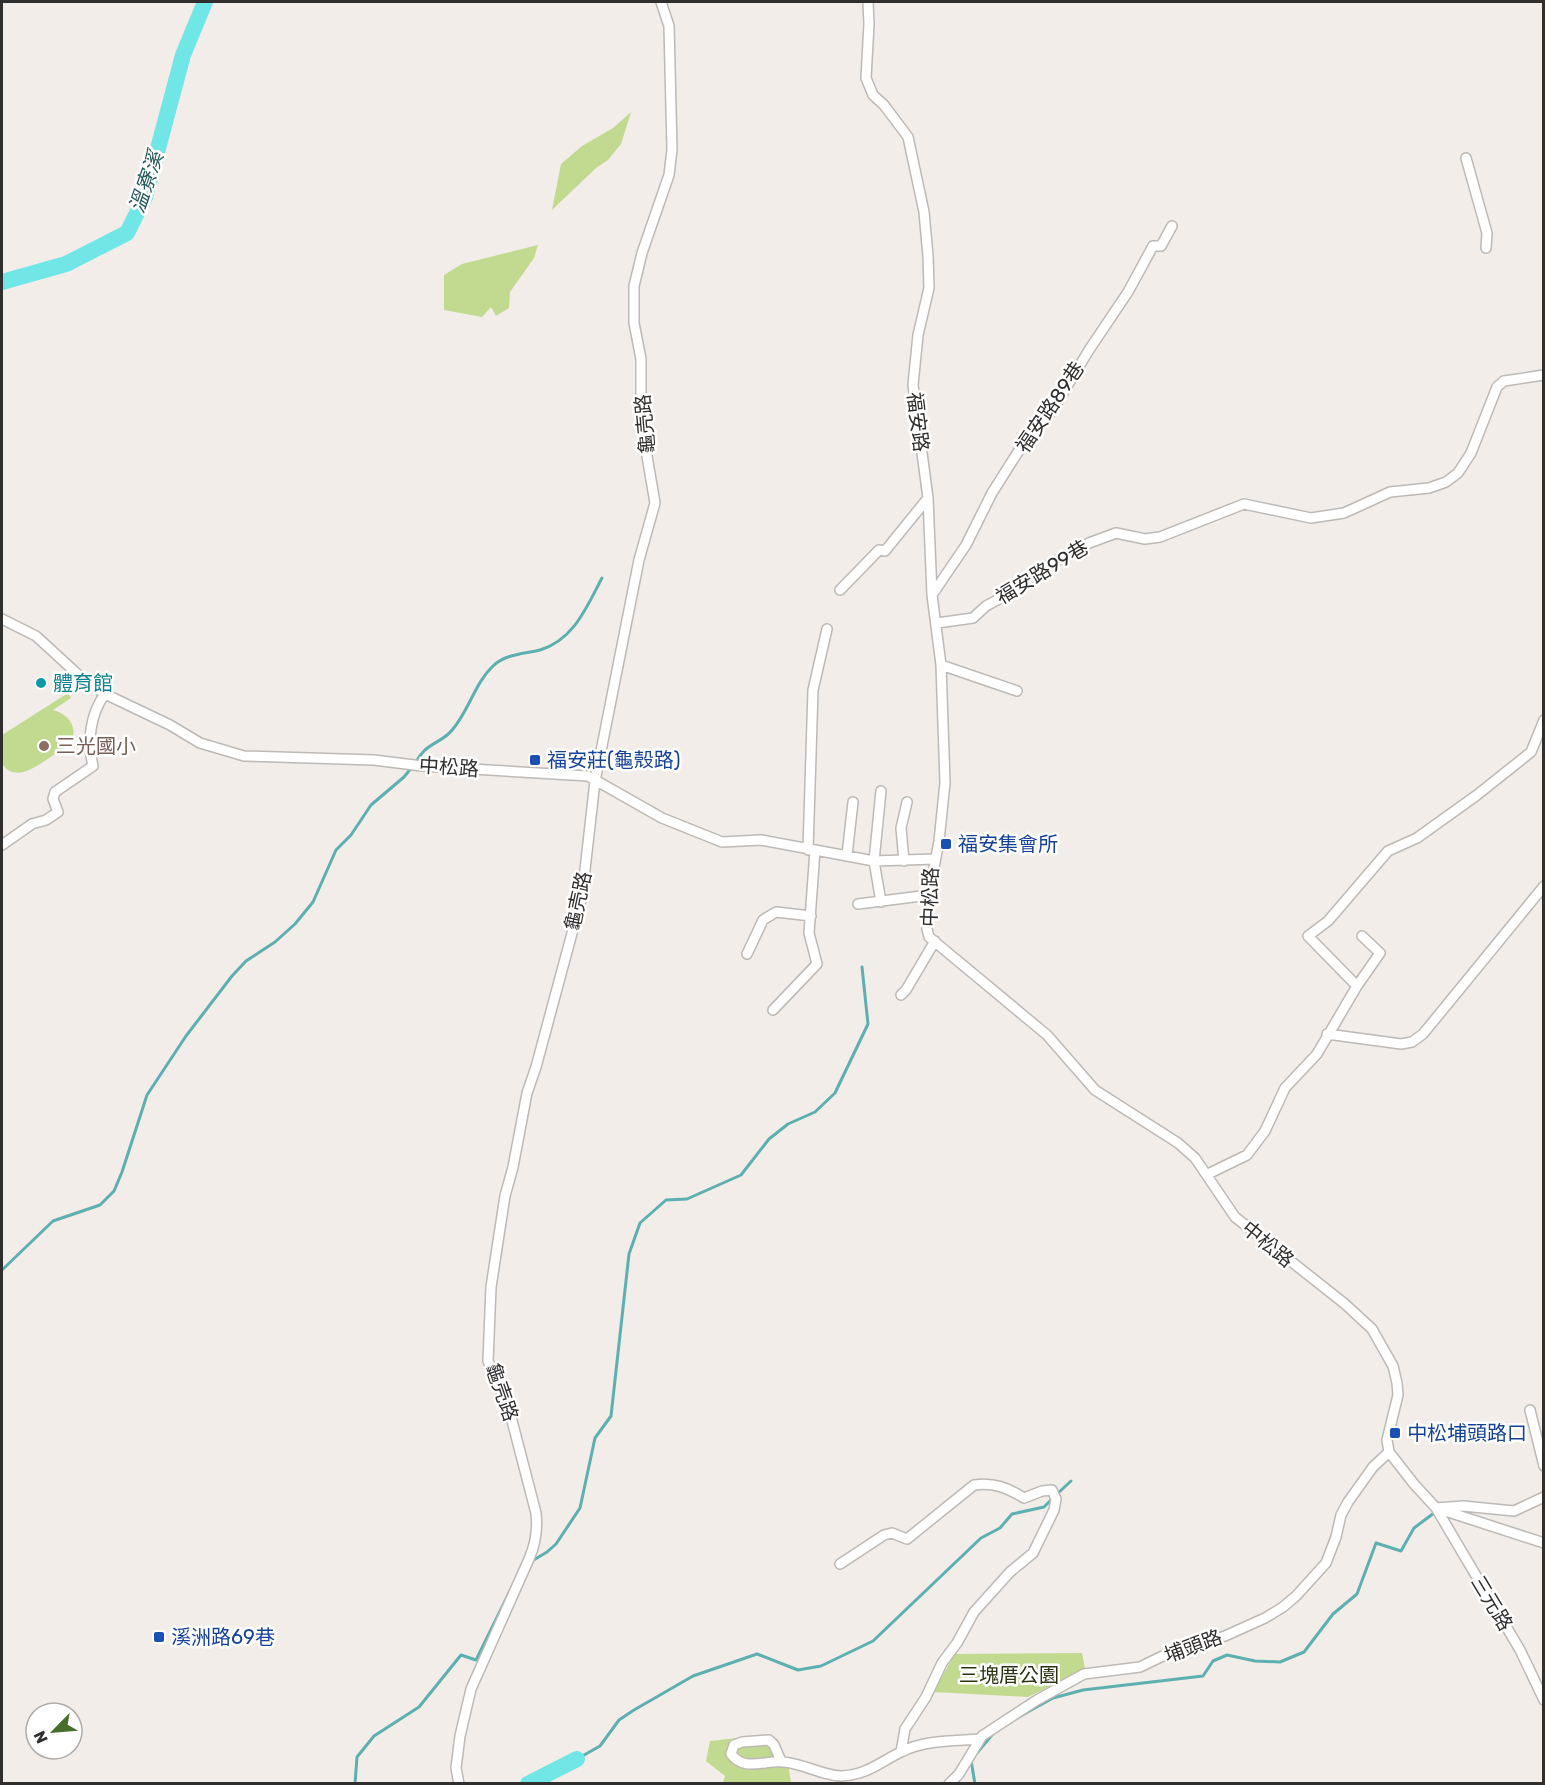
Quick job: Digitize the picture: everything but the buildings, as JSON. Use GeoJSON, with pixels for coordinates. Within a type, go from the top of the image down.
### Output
{"type":"FeatureCollection","features":[{"type":"Feature","properties":{"kind":"street","name":"龜壳路"},"geometry":{"type":"LineString","coordinates":[[459,1784],[456,1768],[460,1736],[471,1689],[536,1543],[536,1512],[519,1445],[510,1413],[488,1361],[491,1287],[505,1196],[527,1093],[582,896],[596,781],[639,560],[655,503],[641,421],[641,359],[634,323],[634,286],[642,253],[669,175],[672,150],[669,26],[661,2]]}},
{"type":"Feature","properties":{"kind":"street","name":"福安路"},"geometry":{"type":"LineString","coordinates":[[867,2],[869,24],[866,78],[873,94],[908,137],[924,212],[929,288],[918,334],[913,385],[928,498],[932,595],[941,665],[945,783],[935,859]]}},
{"type":"Feature","properties":{"kind":"street"},"geometry":{"type":"LineString","coordinates":[[1466,158],[1487,233],[1486,248]]}},
{"type":"Feature","properties":{"kind":"street","name":"福安路89巷"},"geometry":{"type":"LineString","coordinates":[[932,595],[966,545],[992,493],[1023,444],[1052,411],[1128,292],[1153,246],[1161,246],[1172,226]]}},
{"type":"Feature","properties":{"kind":"street","name":"福安路99巷"},"geometry":{"type":"LineString","coordinates":[[937,623],[973,618],[986,606],[1047,565],[1089,543],[1116,533],[1145,539],[1160,537],[1244,504],[1311,518],[1344,513],[1390,492],[1429,488],[1446,482],[1458,473],[1471,453],[1497,387],[1504,381],[1544,375]]}},
{"type":"Feature","properties":{"kind":"street"},"geometry":{"type":"LineString","coordinates":[[840,590],[879,550],[885,551],[928,498]]}},
{"type":"Feature","properties":{"kind":"street","name":"中松路"},"geometry":{"type":"LineString","coordinates":[[2,619],[36,636],[85,681],[105,694],[170,725],[200,743],[244,756],[374,760],[422,766],[588,776],[662,818],[722,842],[761,840],[874,861],[935,859],[929,895],[927,928],[929,937],[1047,1035],[1095,1090],[1178,1143],[1195,1158],[1208,1174],[1234,1217],[1345,1304],[1372,1329],[1393,1366],[1398,1395],[1387,1440],[1389,1452]]}},
{"type":"Feature","properties":{"kind":"street"},"geometry":{"type":"LineString","coordinates":[[773,1010],[817,964],[809,933],[813,690],[828,629]]}},
{"type":"Feature","properties":{"kind":"street"},"geometry":{"type":"LineString","coordinates":[[941,665],[1017,691]]}},
{"type":"Feature","properties":{"kind":"street"},"geometry":{"type":"LineString","coordinates":[[2,845],[32,824],[58,812],[53,799],[55,792],[93,766],[90,732],[99,702],[105,694]]}},
{"type":"Feature","properties":{"kind":"street"},"geometry":{"type":"LineString","coordinates":[[1357,986],[1308,936],[1328,921],[1388,851],[1418,838],[1531,752],[1544,720]]}},
{"type":"Feature","properties":{"kind":"street"},"geometry":{"type":"LineString","coordinates":[[881,791],[874,861],[881,902]]}},
{"type":"Feature","properties":{"kind":"street"},"geometry":{"type":"LineString","coordinates":[[847,855],[853,802]]}},
{"type":"Feature","properties":{"kind":"street"},"geometry":{"type":"LineString","coordinates":[[904,861],[901,828],[907,802]]}},
{"type":"Feature","properties":{"kind":"street"},"geometry":{"type":"LineString","coordinates":[[1328,1034],[1401,1044],[1412,1042],[1424,1034],[1544,886]]}},
{"type":"Feature","properties":{"kind":"street"},"geometry":{"type":"LineString","coordinates":[[858,904],[929,895]]}},
{"type":"Feature","properties":{"kind":"street"},"geometry":{"type":"LineString","coordinates":[[747,954],[762,920],[776,912],[811,916]]}},
{"type":"Feature","properties":{"kind":"street"},"geometry":{"type":"LineString","coordinates":[[1208,1174],[1247,1155],[1265,1131],[1285,1088],[1317,1054],[1357,986],[1380,953],[1362,936]]}},
{"type":"Feature","properties":{"kind":"street"},"geometry":{"type":"LineString","coordinates":[[901,995],[935,941]]}},
{"type":"Feature","properties":{"kind":"street"},"geometry":{"type":"LineString","coordinates":[[1530,1410],[1544,1466]]}},
{"type":"Feature","properties":{"kind":"street"},"geometry":{"type":"LineString","coordinates":[[1389,1452],[1436,1508],[1544,1543]]}},
{"type":"Feature","properties":{"kind":"street","name":"埔頭路"},"geometry":{"type":"LineString","coordinates":[[949,1784],[959,1774],[979,1739],[1037,1700],[1084,1674],[1140,1667],[1171,1653],[1224,1636],[1265,1618],[1283,1607],[1326,1563],[1341,1515],[1348,1502],[1373,1467],[1389,1452]]}},
{"type":"Feature","properties":{"kind":"street"},"geometry":{"type":"LineString","coordinates":[[840,1564],[884,1535],[892,1533],[907,1539],[974,1485],[998,1485],[1009,1488],[1024,1498],[1052,1490],[1056,1499],[1054,1510],[1033,1553],[1010,1572],[975,1612],[942,1663],[926,1698],[905,1729],[901,1752]]}},
{"type":"Feature","properties":{"kind":"street"},"geometry":{"type":"LineString","coordinates":[[1436,1508],[1463,1506],[1514,1511],[1544,1497]]}},
{"type":"Feature","properties":{"kind":"street","name":"三元路"},"geometry":{"type":"LineString","coordinates":[[1436,1508],[1520,1650],[1544,1700]]}},
{"type":"Feature","properties":{"kind":"street"},"geometry":{"type":"LineString","coordinates":[[781,1761],[774,1745],[769,1740],[742,1742],[734,1745],[731,1754],[735,1760],[748,1764],[781,1761],[838,1776],[869,1770],[901,1752],[939,1742],[979,1739]]}},
{"type":"Feature","properties":{"kind":"green space"},"geometry":{"type":"Polygon","coordinates":[[[631,112],[621,144],[608,160],[596,168],[552,210],[561,164],[582,146],[613,128],[631,112]]]}},
{"type":"Feature","properties":{"kind":"green space"},"geometry":{"type":"Polygon","coordinates":[[[538,245],[534,258],[510,292],[509,308],[496,316],[491,307],[482,317],[444,310],[444,275],[462,264],[538,245]]]}},
{"type":"Feature","properties":{"kind":"green space"},"geometry":{"type":"Polygon","coordinates":[[[68,693],[71,698],[53,710],[67,717],[73,726],[73,736],[69,743],[41,764],[27,771],[20,773],[7,769],[1,760],[2,735],[68,693]]]}},
{"type":"Feature","properties":{"kind":"green space","name":"三塊厝公園"},"geometry":{"type":"Polygon","coordinates":[[[1082,1653],[1085,1669],[1028,1697],[933,1692],[955,1654],[1082,1653]]]}},
{"type":"Feature","properties":{"kind":"green space"},"geometry":{"type":"Polygon","coordinates":[[[755,1736],[778,1739],[789,1769],[791,1783],[723,1783],[725,1776],[706,1761],[710,1741],[755,1736]]]}},
{"type":"Feature","properties":{"kind":"waterway","name":"溫寮溪"},"geometry":{"type":"LineString","coordinates":[[2,282],[66,264],[127,233],[145,197],[183,55],[205,2]]}},
{"type":"Feature","properties":{"kind":"waterway"},"geometry":{"type":"LineString","coordinates":[[416,762],[424,751],[453,729],[481,680],[493,666],[509,657],[552,645],[571,630],[602,578]]}},
{"type":"Feature","properties":{"kind":"waterway"},"geometry":{"type":"LineString","coordinates":[[2,1270],[53,1221],[100,1205],[114,1191],[147,1095],[186,1036],[246,961],[275,942],[295,924],[313,902],[336,850],[351,835],[371,805],[404,777],[412,767]]}},
{"type":"Feature","properties":{"kind":"waterway"},"geometry":{"type":"LineString","coordinates":[[532,1561],[556,1544],[580,1508],[595,1438],[611,1416],[629,1254],[640,1223],[666,1200],[687,1199],[741,1175],[769,1139],[788,1124],[815,1112],[835,1093],[868,1024],[862,967]]}},
{"type":"Feature","properties":{"kind":"waterway"},"geometry":{"type":"LineString","coordinates":[[1057,1494],[1071,1481]]}},
{"type":"Feature","properties":{"kind":"waterway"},"geometry":{"type":"LineString","coordinates":[[577,1759],[600,1746],[619,1720],[693,1676],[757,1654],[798,1670],[821,1666],[873,1641],[981,1538],[1000,1528],[1012,1514],[1044,1507],[1052,1499]]}},
{"type":"Feature","properties":{"kind":"waterway"},"geometry":{"type":"LineString","coordinates":[[1017,1718],[1053,1698],[1083,1690],[1203,1676],[1213,1661],[1227,1655],[1255,1661],[1280,1662],[1304,1652],[1333,1614],[1357,1594],[1376,1543],[1401,1551],[1414,1528],[1434,1513]]}},
{"type":"Feature","properties":{"kind":"waterway"},"geometry":{"type":"LineString","coordinates":[[355,1784],[357,1757],[374,1736],[419,1707],[461,1655],[476,1660],[511,1589]]}},
{"type":"Feature","properties":{"kind":"waterway"},"geometry":{"type":"LineString","coordinates":[[977,1753],[992,1735]]}},
{"type":"Feature","properties":{"kind":"waterway"},"geometry":{"type":"LineString","coordinates":[[528,1784],[577,1759]]}},
{"type":"Feature","properties":{"kind":"waterway"},"geometry":{"type":"LineString","coordinates":[[971,1760],[975,1784]]}},
{"type":"Feature","properties":{"kind":"place","name":"體育館"},"geometry":{"type":"Point","coordinates":[41,683]}},
{"type":"Feature","properties":{"kind":"place","name":"三光國小"},"geometry":{"type":"Point","coordinates":[44,746]}},
{"type":"Feature","properties":{"kind":"place","name":"福安莊(龜殼路)"},"geometry":{"type":"Point","coordinates":[535,760]}},
{"type":"Feature","properties":{"kind":"place","name":"福安集會所"},"geometry":{"type":"Point","coordinates":[946,844]}},
{"type":"Feature","properties":{"kind":"place","name":"中松埔頭路口"},"geometry":{"type":"Point","coordinates":[1395,1433]}},
{"type":"Feature","properties":{"kind":"place","name":"溪洲路69巷"},"geometry":{"type":"Point","coordinates":[159,1637]}}]}
